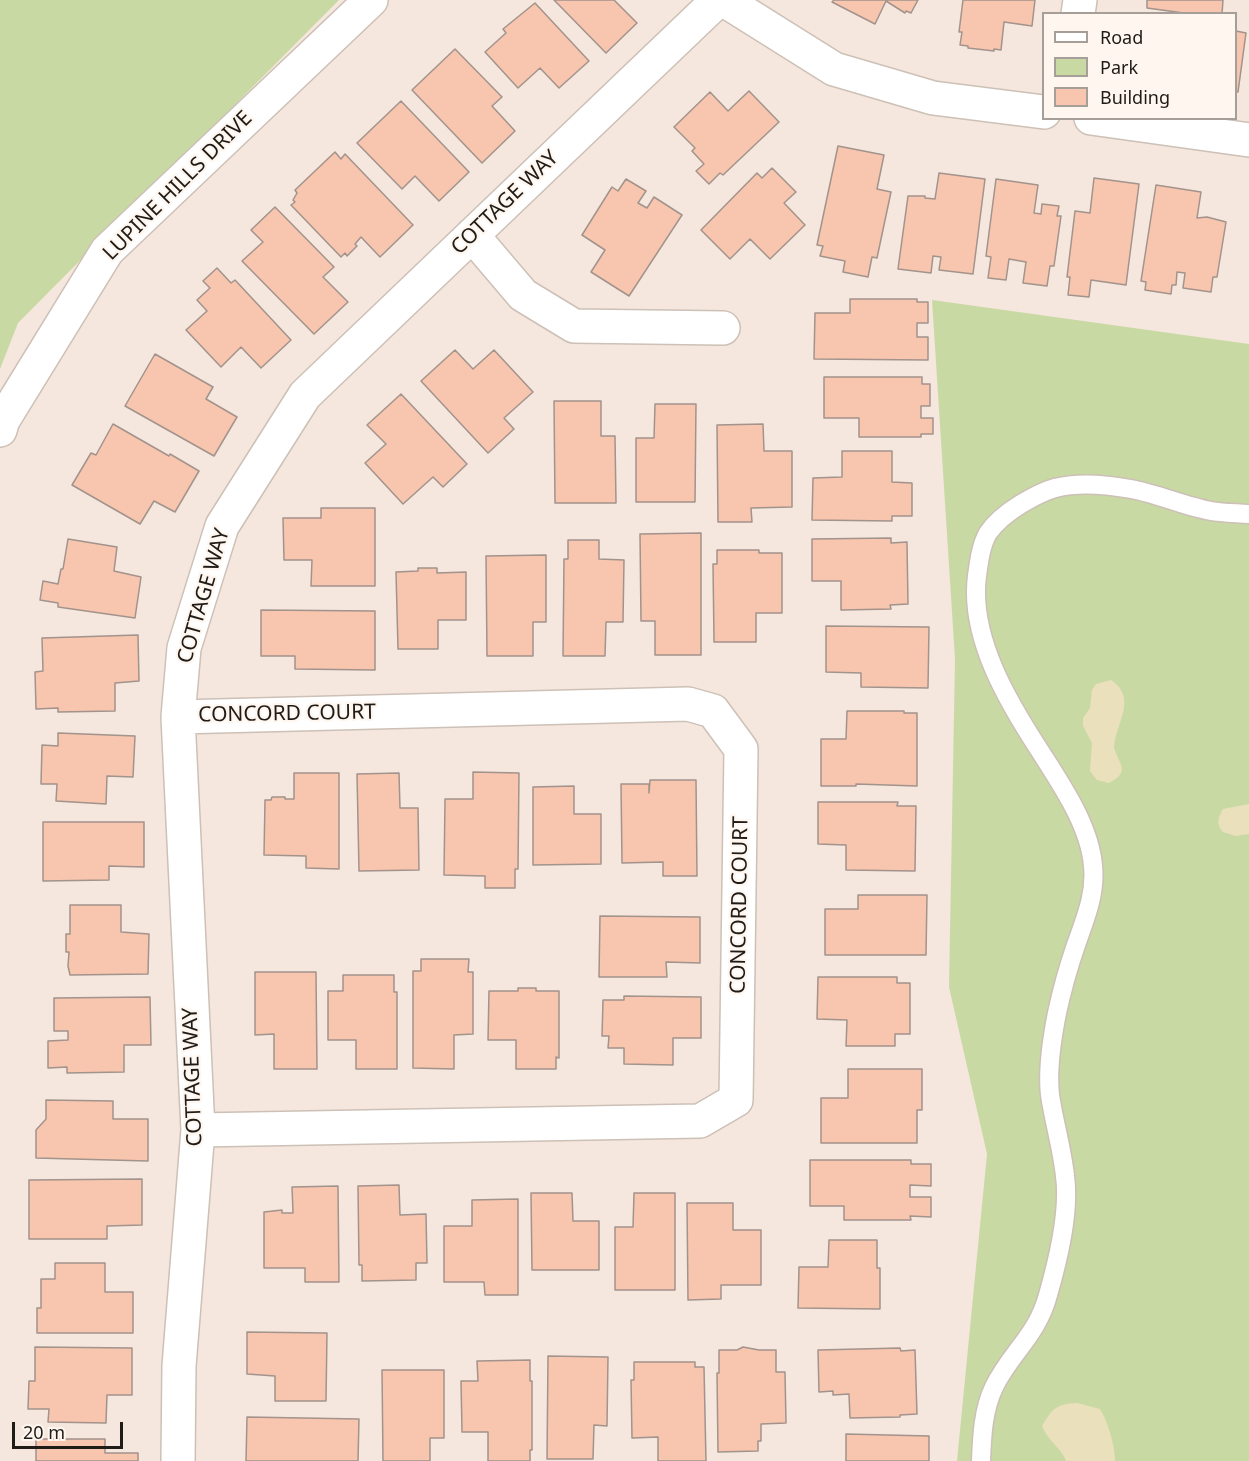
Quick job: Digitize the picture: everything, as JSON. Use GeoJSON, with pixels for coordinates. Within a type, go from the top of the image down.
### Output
{"type":"FeatureCollection","features":[{"type":"Feature","properties":{"kind":"street","name":"LUPINE HILLS DRIVE"},"geometry":{"type":"LineString","coordinates":[[0,430],[3,420],[107,251],[371,0]]}},
{"type":"Feature","properties":{"kind":"street","name":"COTTAGE WAY"},"geometry":{"type":"LineString","coordinates":[[178,1461],[179,1366],[198,1130],[178,717],[184,648],[222,526],[305,395],[718,0]]}},
{"type":"Feature","properties":{"kind":"street"},"geometry":{"type":"LineString","coordinates":[[723,0],[834,69],[933,98],[1042,112]]}},
{"type":"Feature","properties":{"kind":"street"},"geometry":{"type":"LineString","coordinates":[[1105,120],[1249,140]]}},
{"type":"Feature","properties":{"kind":"street"},"geometry":{"type":"LineString","coordinates":[[472,235],[524,295],[574,326],[723,328]]}},
{"type":"Feature","properties":{"kind":"street","name":"CONCORD COURT"},"geometry":{"type":"LineString","coordinates":[[178,717],[688,704],[713,711],[741,749],[736,1100],[700,1121],[198,1130]]}},
{"type":"Feature","properties":{"kind":"lane"},"geometry":{"type":"LineString","coordinates":[[981,1461],[985,1408],[994,1385],[1034,1331],[1042,1315],[1055,1268],[1063,1227],[1066,1191],[1050,1091],[1050,1059],[1063,983],[1094,888],[1093,862],[1086,836],[1071,801],[1019,716],[986,648],[978,614],[976,586],[979,558],[987,535],[1001,517],[1028,500],[1055,488],[1080,485],[1132,489],[1212,511],[1249,514]]}},
{"type":"Feature","properties":{"kind":"green space"},"geometry":{"type":"Polygon","coordinates":[[[0,0],[339,0],[18,323],[0,369],[0,0]]]}},
{"type":"Feature","properties":{"kind":"green space"},"geometry":{"type":"Polygon","coordinates":[[[932,300],[1249,344],[1249,1461],[957,1461],[987,1154],[949,987],[955,659],[932,300]]]}},
{"type":"Feature","properties":{"kind":"sand"},"geometry":{"type":"Polygon","coordinates":[[[1111,680],[1119,687],[1124,703],[1114,747],[1122,771],[1116,779],[1109,783],[1097,780],[1090,771],[1092,743],[1083,726],[1083,718],[1090,708],[1092,690],[1096,684],[1111,680]]]}},
{"type":"Feature","properties":{"kind":"sand"},"geometry":{"type":"Polygon","coordinates":[[[1249,804],[1249,834],[1236,836],[1223,832],[1218,821],[1223,809],[1249,804]]]}},
{"type":"Feature","properties":{"kind":"sand"},"geometry":{"type":"Polygon","coordinates":[[[1077,1403],[1100,1409],[1106,1420],[1114,1448],[1115,1461],[1066,1461],[1051,1441],[1042,1426],[1049,1415],[1059,1406],[1077,1403]]]}},
{"type":"Feature","properties":{"kind":"building"},"geometry":{"type":"Polygon","coordinates":[[[554,0],[614,0],[637,23],[606,53],[554,0]]]}},
{"type":"Feature","properties":{"kind":"building"},"geometry":{"type":"Polygon","coordinates":[[[834,0],[918,0],[911,13],[906,11],[905,13],[886,1],[875,24],[832,2],[834,0]]]}},
{"type":"Feature","properties":{"kind":"building"},"geometry":{"type":"Polygon","coordinates":[[[963,0],[1035,0],[1032,26],[1004,22],[1001,50],[968,48],[968,46],[960,45],[962,32],[959,32],[963,0]]]}},
{"type":"Feature","properties":{"kind":"building"},"geometry":{"type":"Polygon","coordinates":[[[1147,0],[1223,0],[1222,12],[1176,12],[1147,8],[1147,0]]]}},
{"type":"Feature","properties":{"kind":"building"},"geometry":{"type":"Polygon","coordinates":[[[535,3],[589,61],[559,88],[540,68],[518,88],[485,52],[506,33],[503,29],[535,3]]]}},
{"type":"Feature","properties":{"kind":"building"},"geometry":{"type":"Polygon","coordinates":[[[1237,31],[1246,33],[1237,92],[1237,31]]]}},
{"type":"Feature","properties":{"kind":"building"},"geometry":{"type":"Polygon","coordinates":[[[455,49],[502,97],[492,106],[515,131],[482,163],[412,90],[455,49]]]}},
{"type":"Feature","properties":{"kind":"building"},"geometry":{"type":"Polygon","coordinates":[[[749,91],[779,122],[723,175],[720,173],[709,184],[696,171],[704,164],[692,151],[695,148],[674,127],[710,92],[728,111],[749,91]]]}},
{"type":"Feature","properties":{"kind":"building"},"geometry":{"type":"Polygon","coordinates":[[[401,101],[469,172],[439,201],[415,176],[402,189],[357,143],[401,101]]]}},
{"type":"Feature","properties":{"kind":"building"},"geometry":{"type":"Polygon","coordinates":[[[838,146],[884,155],[877,189],[891,192],[877,258],[872,257],[868,277],[843,272],[845,261],[820,256],[823,246],[817,245],[838,146]]]}},
{"type":"Feature","properties":{"kind":"building"},"geometry":{"type":"Polygon","coordinates":[[[335,152],[341,159],[345,154],[413,225],[380,257],[361,237],[355,244],[357,246],[347,256],[345,253],[341,257],[291,205],[295,202],[293,200],[297,193],[295,190],[335,152]]]}},
{"type":"Feature","properties":{"kind":"building"},"geometry":{"type":"Polygon","coordinates":[[[772,168],[796,192],[784,203],[805,225],[770,259],[750,239],[730,259],[701,230],[757,173],[762,178],[772,168]]]}},
{"type":"Feature","properties":{"kind":"building"},"geometry":{"type":"Polygon","coordinates":[[[939,173],[985,179],[973,274],[939,270],[941,257],[933,256],[931,273],[898,269],[908,196],[925,196],[925,198],[935,199],[939,173]]]}},
{"type":"Feature","properties":{"kind":"building"},"geometry":{"type":"Polygon","coordinates":[[[1094,178],[1139,184],[1126,285],[1091,280],[1089,297],[1068,295],[1070,277],[1067,277],[1075,211],[1090,213],[1094,178]]]}},
{"type":"Feature","properties":{"kind":"building"},"geometry":{"type":"Polygon","coordinates":[[[626,179],[646,191],[638,203],[647,208],[654,197],[682,215],[629,296],[591,272],[605,250],[582,235],[612,187],[618,191],[626,179]]]}},
{"type":"Feature","properties":{"kind":"building"},"geometry":{"type":"Polygon","coordinates":[[[996,179],[1038,185],[1034,213],[1041,214],[1042,204],[1059,206],[1057,216],[1061,216],[1054,266],[1050,266],[1047,286],[1023,283],[1026,262],[1009,259],[1006,280],[988,278],[991,257],[986,256],[996,179]]]}},
{"type":"Feature","properties":{"kind":"building"},"geometry":{"type":"Polygon","coordinates":[[[1156,185],[1201,192],[1197,218],[1207,217],[1226,222],[1217,277],[1213,277],[1211,292],[1183,288],[1185,273],[1177,272],[1176,285],[1172,285],[1171,294],[1145,290],[1146,282],[1141,281],[1156,185]]]}},
{"type":"Feature","properties":{"kind":"building"},"geometry":{"type":"Polygon","coordinates":[[[275,207],[334,267],[323,277],[348,302],[314,334],[242,261],[263,242],[251,230],[275,207]]]}},
{"type":"Feature","properties":{"kind":"building"},"geometry":{"type":"Polygon","coordinates":[[[217,268],[231,283],[235,280],[291,340],[261,368],[241,347],[221,367],[186,330],[207,311],[197,300],[210,288],[203,281],[217,268]]]}},
{"type":"Feature","properties":{"kind":"building"},"geometry":{"type":"Polygon","coordinates":[[[850,299],[917,299],[917,302],[928,302],[928,323],[917,323],[917,337],[928,337],[928,360],[814,359],[815,313],[850,313],[850,299]]]}},
{"type":"Feature","properties":{"kind":"building"},"geometry":{"type":"Polygon","coordinates":[[[455,350],[473,369],[494,350],[533,392],[504,418],[514,429],[488,453],[421,381],[455,350]]]}},
{"type":"Feature","properties":{"kind":"building"},"geometry":{"type":"Polygon","coordinates":[[[155,354],[213,387],[206,399],[237,417],[214,456],[125,406],[155,354]]]}},
{"type":"Feature","properties":{"kind":"building"},"geometry":{"type":"Polygon","coordinates":[[[824,377],[922,377],[922,384],[930,384],[930,406],[921,406],[921,418],[933,418],[933,434],[921,434],[921,437],[859,437],[859,418],[824,418],[824,377]]]}},
{"type":"Feature","properties":{"kind":"building"},"geometry":{"type":"Polygon","coordinates":[[[401,394],[467,464],[443,487],[433,477],[403,504],[365,463],[386,444],[367,425],[401,394]]]}},
{"type":"Feature","properties":{"kind":"building"},"geometry":{"type":"Polygon","coordinates":[[[554,401],[601,401],[601,436],[615,436],[616,503],[555,503],[554,401]]]}},
{"type":"Feature","properties":{"kind":"building"},"geometry":{"type":"Polygon","coordinates":[[[655,404],[696,404],[695,502],[636,502],[636,438],[654,438],[655,404]]]}},
{"type":"Feature","properties":{"kind":"building"},"geometry":{"type":"Polygon","coordinates":[[[113,424],[199,471],[175,512],[154,501],[140,524],[72,485],[91,453],[96,455],[113,424]]]}},
{"type":"Feature","properties":{"kind":"building"},"geometry":{"type":"Polygon","coordinates":[[[763,424],[764,451],[792,451],[792,507],[751,508],[752,522],[718,522],[717,425],[763,424]]]}},
{"type":"Feature","properties":{"kind":"building"},"geometry":{"type":"Polygon","coordinates":[[[842,451],[892,451],[892,482],[912,483],[912,516],[892,516],[892,521],[812,520],[813,478],[842,477],[842,451]]]}},
{"type":"Feature","properties":{"kind":"building"},"geometry":{"type":"Polygon","coordinates":[[[321,508],[375,508],[375,586],[311,586],[312,560],[284,560],[283,518],[321,518],[321,508]]]}},
{"type":"Feature","properties":{"kind":"building"},"geometry":{"type":"Polygon","coordinates":[[[701,533],[701,655],[655,655],[655,621],[641,621],[640,534],[701,533]]]}},
{"type":"Feature","properties":{"kind":"building"},"geometry":{"type":"Polygon","coordinates":[[[891,538],[891,543],[907,542],[908,604],[890,605],[891,609],[841,610],[841,581],[812,581],[812,539],[891,538]]]}},
{"type":"Feature","properties":{"kind":"building"},"geometry":{"type":"Polygon","coordinates":[[[68,539],[117,547],[114,571],[141,577],[135,618],[58,607],[58,603],[40,600],[43,581],[58,584],[68,539]]]}},
{"type":"Feature","properties":{"kind":"building"},"geometry":{"type":"Polygon","coordinates":[[[568,540],[599,540],[599,559],[624,560],[623,622],[606,622],[605,656],[563,656],[564,559],[568,559],[568,540]]]}},
{"type":"Feature","properties":{"kind":"building"},"geometry":{"type":"Polygon","coordinates":[[[717,550],[759,550],[759,553],[782,553],[782,613],[756,613],[756,642],[714,642],[713,564],[717,564],[717,550]]]}},
{"type":"Feature","properties":{"kind":"building"},"geometry":{"type":"Polygon","coordinates":[[[546,555],[546,622],[533,622],[533,656],[487,656],[486,556],[546,555]]]}},
{"type":"Feature","properties":{"kind":"building"},"geometry":{"type":"Polygon","coordinates":[[[418,568],[437,568],[437,573],[466,572],[466,620],[438,620],[438,649],[398,649],[396,572],[418,571],[418,568]]]}},
{"type":"Feature","properties":{"kind":"building"},"geometry":{"type":"Polygon","coordinates":[[[261,610],[375,611],[375,670],[295,669],[295,656],[261,656],[261,610]]]}},
{"type":"Feature","properties":{"kind":"building"},"geometry":{"type":"Polygon","coordinates":[[[826,626],[929,627],[928,688],[861,687],[861,673],[826,672],[826,626]]]}},
{"type":"Feature","properties":{"kind":"building"},"geometry":{"type":"Polygon","coordinates":[[[138,635],[139,681],[115,683],[115,711],[58,712],[58,708],[36,709],[35,672],[43,671],[42,638],[138,635]]]}},
{"type":"Feature","properties":{"kind":"building"},"geometry":{"type":"Polygon","coordinates":[[[847,711],[917,713],[917,786],[856,784],[856,786],[821,786],[821,739],[846,739],[847,711]]]}},
{"type":"Feature","properties":{"kind":"building"},"geometry":{"type":"Polygon","coordinates":[[[58,733],[135,736],[133,777],[107,776],[106,804],[56,801],[57,784],[41,784],[42,745],[58,746],[58,733]]]}},
{"type":"Feature","properties":{"kind":"building"},"geometry":{"type":"Polygon","coordinates":[[[473,772],[519,773],[518,869],[515,869],[515,888],[485,888],[485,876],[444,875],[445,799],[473,799],[473,772]]]}},
{"type":"Feature","properties":{"kind":"building"},"geometry":{"type":"Polygon","coordinates":[[[294,773],[339,773],[339,869],[306,868],[306,856],[264,855],[265,800],[271,800],[272,797],[294,799],[294,773]]]}},
{"type":"Feature","properties":{"kind":"building"},"geometry":{"type":"Polygon","coordinates":[[[399,773],[400,808],[418,808],[419,870],[359,871],[357,774],[399,773]]]}},
{"type":"Feature","properties":{"kind":"building"},"geometry":{"type":"Polygon","coordinates":[[[650,780],[696,780],[697,876],[663,876],[663,862],[622,863],[621,784],[649,784],[649,793],[650,780]]]}},
{"type":"Feature","properties":{"kind":"building"},"geometry":{"type":"Polygon","coordinates":[[[574,786],[574,814],[601,814],[601,864],[533,865],[533,787],[574,786]]]}},
{"type":"Feature","properties":{"kind":"building"},"geometry":{"type":"Polygon","coordinates":[[[818,802],[898,802],[897,806],[916,806],[915,871],[846,870],[846,845],[818,844],[818,802]]]}},
{"type":"Feature","properties":{"kind":"building"},"geometry":{"type":"Polygon","coordinates":[[[43,822],[144,822],[144,867],[109,866],[109,880],[43,881],[43,822]]]}},
{"type":"Feature","properties":{"kind":"building"},"geometry":{"type":"Polygon","coordinates":[[[858,895],[927,895],[926,955],[825,955],[825,909],[858,909],[858,895]]]}},
{"type":"Feature","properties":{"kind":"building"},"geometry":{"type":"Polygon","coordinates":[[[70,905],[121,905],[121,932],[149,934],[148,974],[70,975],[66,934],[70,934],[70,905]]]}},
{"type":"Feature","properties":{"kind":"building"},"geometry":{"type":"Polygon","coordinates":[[[600,916],[700,917],[700,963],[666,962],[667,977],[599,977],[600,916]]]}},
{"type":"Feature","properties":{"kind":"building"},"geometry":{"type":"Polygon","coordinates":[[[421,959],[469,959],[468,972],[473,972],[473,1034],[454,1035],[454,1069],[413,1068],[413,971],[421,971],[421,959]]]}},
{"type":"Feature","properties":{"kind":"building"},"geometry":{"type":"Polygon","coordinates":[[[255,972],[316,972],[317,1069],[274,1069],[274,1034],[255,1035],[255,972]]]}},
{"type":"Feature","properties":{"kind":"building"},"geometry":{"type":"Polygon","coordinates":[[[343,975],[394,975],[394,992],[397,992],[397,1069],[356,1069],[356,1040],[328,1040],[328,991],[343,991],[343,975]]]}},
{"type":"Feature","properties":{"kind":"building"},"geometry":{"type":"Polygon","coordinates":[[[818,977],[897,977],[897,983],[910,983],[910,1034],[895,1034],[895,1046],[846,1046],[847,1020],[817,1019],[818,977]]]}},
{"type":"Feature","properties":{"kind":"building"},"geometry":{"type":"Polygon","coordinates":[[[518,988],[559,991],[559,1058],[556,1057],[556,1069],[516,1069],[516,1040],[488,1040],[489,991],[518,991],[518,988]]]}},
{"type":"Feature","properties":{"kind":"building"},"geometry":{"type":"Polygon","coordinates":[[[624,996],[701,997],[701,1038],[673,1038],[673,1065],[624,1064],[624,1048],[608,1048],[609,1036],[602,1036],[603,1000],[624,1000],[624,996]]]}},
{"type":"Feature","properties":{"kind":"building"},"geometry":{"type":"Polygon","coordinates":[[[150,997],[151,1045],[124,1045],[124,1072],[67,1073],[67,1067],[48,1068],[48,1041],[68,1040],[68,1031],[54,1031],[54,998],[150,997]]]}},
{"type":"Feature","properties":{"kind":"building"},"geometry":{"type":"Polygon","coordinates":[[[848,1069],[922,1069],[922,1110],[917,1110],[917,1143],[821,1143],[821,1098],[848,1098],[848,1069]]]}},
{"type":"Feature","properties":{"kind":"building"},"geometry":{"type":"Polygon","coordinates":[[[46,1100],[113,1101],[113,1119],[148,1119],[148,1161],[36,1158],[36,1130],[46,1119],[46,1100]]]}},
{"type":"Feature","properties":{"kind":"building"},"geometry":{"type":"Polygon","coordinates":[[[810,1160],[911,1160],[911,1164],[931,1164],[931,1186],[910,1185],[910,1197],[931,1197],[931,1217],[910,1216],[911,1220],[844,1220],[844,1206],[810,1206],[810,1160]]]}},
{"type":"Feature","properties":{"kind":"building"},"geometry":{"type":"Polygon","coordinates":[[[142,1179],[142,1225],[107,1226],[107,1239],[29,1239],[29,1180],[142,1179]]]}},
{"type":"Feature","properties":{"kind":"building"},"geometry":{"type":"Polygon","coordinates":[[[399,1185],[400,1215],[426,1214],[427,1263],[416,1263],[416,1280],[362,1281],[362,1265],[359,1265],[358,1186],[399,1185]]]}},
{"type":"Feature","properties":{"kind":"building"},"geometry":{"type":"Polygon","coordinates":[[[338,1186],[339,1282],[305,1282],[305,1268],[264,1268],[264,1212],[282,1210],[282,1213],[293,1213],[292,1187],[338,1186]]]}},
{"type":"Feature","properties":{"kind":"building"},"geometry":{"type":"Polygon","coordinates":[[[531,1193],[572,1193],[573,1221],[599,1221],[599,1270],[532,1270],[531,1193]]]}},
{"type":"Feature","properties":{"kind":"building"},"geometry":{"type":"Polygon","coordinates":[[[634,1193],[675,1193],[675,1290],[615,1290],[615,1227],[633,1227],[634,1193]]]}},
{"type":"Feature","properties":{"kind":"building"},"geometry":{"type":"Polygon","coordinates":[[[518,1199],[518,1295],[485,1295],[484,1282],[444,1282],[444,1226],[472,1226],[472,1200],[518,1199]]]}},
{"type":"Feature","properties":{"kind":"building"},"geometry":{"type":"Polygon","coordinates":[[[687,1203],[733,1203],[733,1230],[761,1230],[761,1285],[721,1285],[721,1299],[688,1300],[687,1203]]]}},
{"type":"Feature","properties":{"kind":"building"},"geometry":{"type":"Polygon","coordinates":[[[829,1240],[877,1240],[880,1309],[798,1308],[799,1267],[828,1267],[829,1240]]]}},
{"type":"Feature","properties":{"kind":"building"},"geometry":{"type":"Polygon","coordinates":[[[55,1263],[105,1263],[105,1292],[133,1292],[133,1333],[37,1333],[37,1308],[41,1308],[41,1279],[55,1279],[55,1263]]]}},
{"type":"Feature","properties":{"kind":"building"},"geometry":{"type":"Polygon","coordinates":[[[247,1332],[327,1333],[326,1401],[275,1401],[275,1376],[247,1374],[247,1332]]]}},
{"type":"Feature","properties":{"kind":"building"},"geometry":{"type":"Polygon","coordinates":[[[35,1347],[132,1348],[132,1395],[107,1395],[106,1423],[48,1422],[49,1409],[28,1409],[29,1381],[35,1381],[35,1347]]]}},
{"type":"Feature","properties":{"kind":"building"},"geometry":{"type":"Polygon","coordinates":[[[743,1347],[776,1350],[776,1372],[785,1372],[786,1423],[761,1424],[761,1441],[758,1441],[758,1451],[718,1452],[719,1350],[737,1350],[743,1347]]]}},
{"type":"Feature","properties":{"kind":"building"},"geometry":{"type":"Polygon","coordinates":[[[900,1348],[901,1351],[915,1350],[917,1414],[900,1415],[900,1417],[850,1418],[849,1394],[833,1395],[833,1391],[819,1392],[818,1350],[900,1348]]]}},
{"type":"Feature","properties":{"kind":"building"},"geometry":{"type":"Polygon","coordinates":[[[548,1356],[608,1357],[607,1426],[594,1425],[593,1459],[547,1459],[548,1356]]]}},
{"type":"Feature","properties":{"kind":"building"},"geometry":{"type":"Polygon","coordinates":[[[530,1360],[532,1450],[530,1450],[530,1461],[488,1461],[488,1432],[462,1432],[461,1381],[478,1381],[477,1361],[530,1360]]]}},
{"type":"Feature","properties":{"kind":"building"},"geometry":{"type":"Polygon","coordinates":[[[634,1362],[695,1362],[695,1367],[704,1367],[706,1461],[658,1461],[658,1437],[632,1438],[631,1380],[634,1380],[634,1362]]]}},
{"type":"Feature","properties":{"kind":"building"},"geometry":{"type":"Polygon","coordinates":[[[382,1370],[444,1370],[444,1438],[430,1438],[430,1461],[383,1461],[382,1370]]]}},
{"type":"Feature","properties":{"kind":"building"},"geometry":{"type":"Polygon","coordinates":[[[247,1417],[359,1419],[358,1461],[246,1461],[247,1417]]]}},
{"type":"Feature","properties":{"kind":"building"},"geometry":{"type":"Polygon","coordinates":[[[846,1434],[929,1436],[929,1461],[846,1461],[846,1434]]]}},
{"type":"Feature","properties":{"kind":"building"},"geometry":{"type":"Polygon","coordinates":[[[36,1439],[105,1439],[105,1453],[138,1453],[138,1461],[36,1461],[36,1439]]]}}]}
